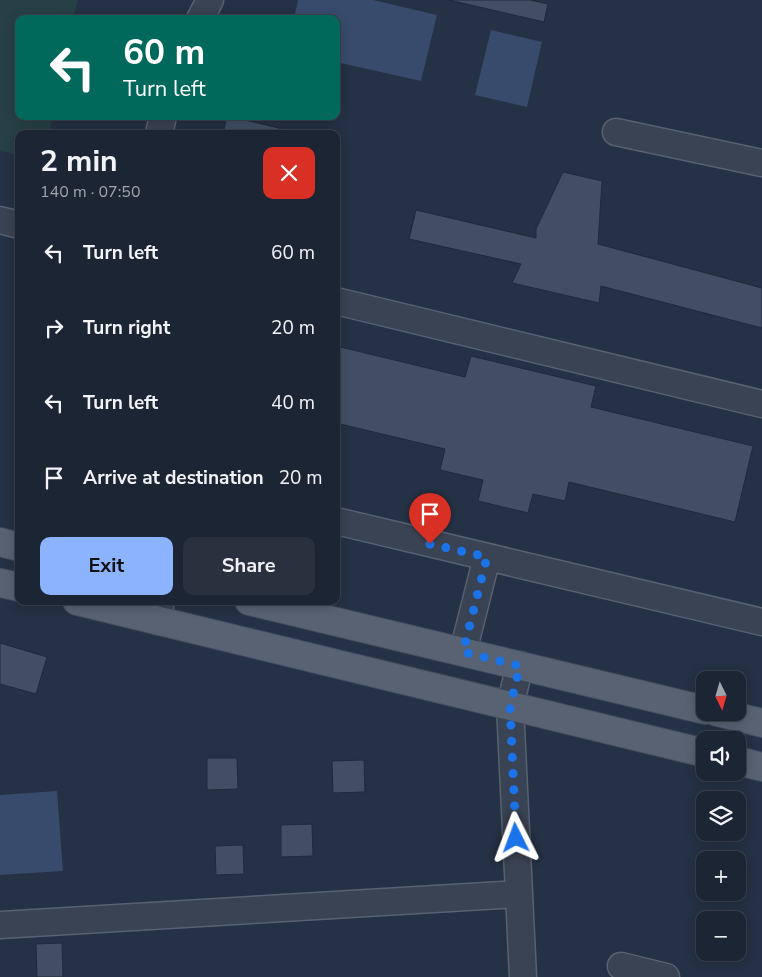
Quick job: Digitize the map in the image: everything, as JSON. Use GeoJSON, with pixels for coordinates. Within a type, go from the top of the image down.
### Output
{"type":"FeatureCollection","features":[{"type":"Feature","properties":{"kind":"main road"},"geometry":{"type":"LineString","coordinates":[[0,542],[15,546]]}},
{"type":"Feature","properties":{"kind":"main road"},"geometry":{"type":"LineString","coordinates":[[0,583],[15,586]]}},
{"type":"Feature","properties":{"kind":"main road"},"geometry":{"type":"LineString","coordinates":[[110,605],[159,611],[510,706],[696,751]]}},
{"type":"Feature","properties":{"kind":"main road"},"geometry":{"type":"LineString","coordinates":[[266,605],[696,708]]}},
{"type":"Feature","properties":{"kind":"main road"},"geometry":{"type":"LineString","coordinates":[[746,716],[761,718]]}},
{"type":"Feature","properties":{"kind":"main road"},"geometry":{"type":"LineString","coordinates":[[746,763],[762,767]]}},
{"type":"Feature","properties":{"kind":"street"},"geometry":{"type":"LineString","coordinates":[[202,15],[210,0]]}},
{"type":"Feature","properties":{"kind":"street"},"geometry":{"type":"LineString","coordinates":[[616,132],[762,163]]}},
{"type":"Feature","properties":{"kind":"street"},"geometry":{"type":"LineString","coordinates":[[0,220],[15,224]]}},
{"type":"Feature","properties":{"kind":"street"},"geometry":{"type":"LineString","coordinates":[[340,302],[762,404]]}},
{"type":"Feature","properties":{"kind":"street"},"geometry":{"type":"LineString","coordinates":[[340,521],[762,622]]}},
{"type":"Feature","properties":{"kind":"street"},"geometry":{"type":"LineString","coordinates":[[463,652],[487,557]]}},
{"type":"Feature","properties":{"kind":"street"},"geometry":{"type":"LineString","coordinates":[[520,666],[510,706],[523,977]]}},
{"type":"Feature","properties":{"kind":"street"},"geometry":{"type":"LineString","coordinates":[[0,925],[519,894]]}},
{"type":"Feature","properties":{"kind":"street"},"geometry":{"type":"LineString","coordinates":[[621,966],[666,977]]}},
{"type":"Feature","properties":{"kind":"green space"},"geometry":{"type":"Polygon","coordinates":[[[0,0],[78,0],[74,15],[15,15],[15,120],[51,120],[50,130],[15,130],[15,154],[0,151],[0,0]]]}},
{"type":"Feature","properties":{"kind":"water"},"geometry":{"type":"Polygon","coordinates":[[[298,0],[373,0],[437,15],[421,81],[340,63],[340,15],[295,15],[298,0]]]}},
{"type":"Feature","properties":{"kind":"water"},"geometry":{"type":"Polygon","coordinates":[[[491,30],[542,42],[527,107],[475,95],[491,30]]]}},
{"type":"Feature","properties":{"kind":"water"},"geometry":{"type":"Polygon","coordinates":[[[57,791],[63,871],[0,875],[0,795],[57,791]]]}},
{"type":"Feature","properties":{"kind":"building"},"geometry":{"type":"Polygon","coordinates":[[[449,0],[530,0],[548,4],[544,22],[449,0]]]}},
{"type":"Feature","properties":{"kind":"building"},"geometry":{"type":"Polygon","coordinates":[[[226,120],[245,120],[287,130],[224,130],[226,120]]]}},
{"type":"Feature","properties":{"kind":"building"},"geometry":{"type":"Polygon","coordinates":[[[563,172],[602,181],[598,244],[762,288],[762,328],[601,286],[599,303],[512,283],[521,264],[409,239],[416,210],[536,238],[536,229],[563,172]]]}},
{"type":"Feature","properties":{"kind":"building"},"geometry":{"type":"Polygon","coordinates":[[[340,347],[465,377],[471,356],[596,386],[591,407],[753,446],[735,522],[569,482],[565,501],[533,494],[528,513],[478,501],[483,480],[440,470],[445,449],[340,424],[340,347]]]}},
{"type":"Feature","properties":{"kind":"building"},"geometry":{"type":"Polygon","coordinates":[[[0,643],[47,657],[36,694],[0,684],[0,643]]]}},
{"type":"Feature","properties":{"kind":"building"},"geometry":{"type":"Polygon","coordinates":[[[207,758],[237,758],[238,789],[207,790],[207,758]]]}},
{"type":"Feature","properties":{"kind":"building"},"geometry":{"type":"Polygon","coordinates":[[[364,760],[365,792],[333,793],[332,761],[364,760]]]}},
{"type":"Feature","properties":{"kind":"building"},"geometry":{"type":"Polygon","coordinates":[[[312,824],[313,856],[281,857],[281,825],[312,824]]]}},
{"type":"Feature","properties":{"kind":"building"},"geometry":{"type":"Polygon","coordinates":[[[243,845],[244,874],[216,875],[215,846],[243,845]]]}},
{"type":"Feature","properties":{"kind":"building"},"geometry":{"type":"Polygon","coordinates":[[[62,943],[63,977],[37,977],[36,944],[62,943]]]}},
{"type":"Feature","properties":{"kind":"route"},"geometry":{"type":"LineString","coordinates":[[430,544],[487,557],[463,652],[520,666],[510,706],[516,838]]}}]}
